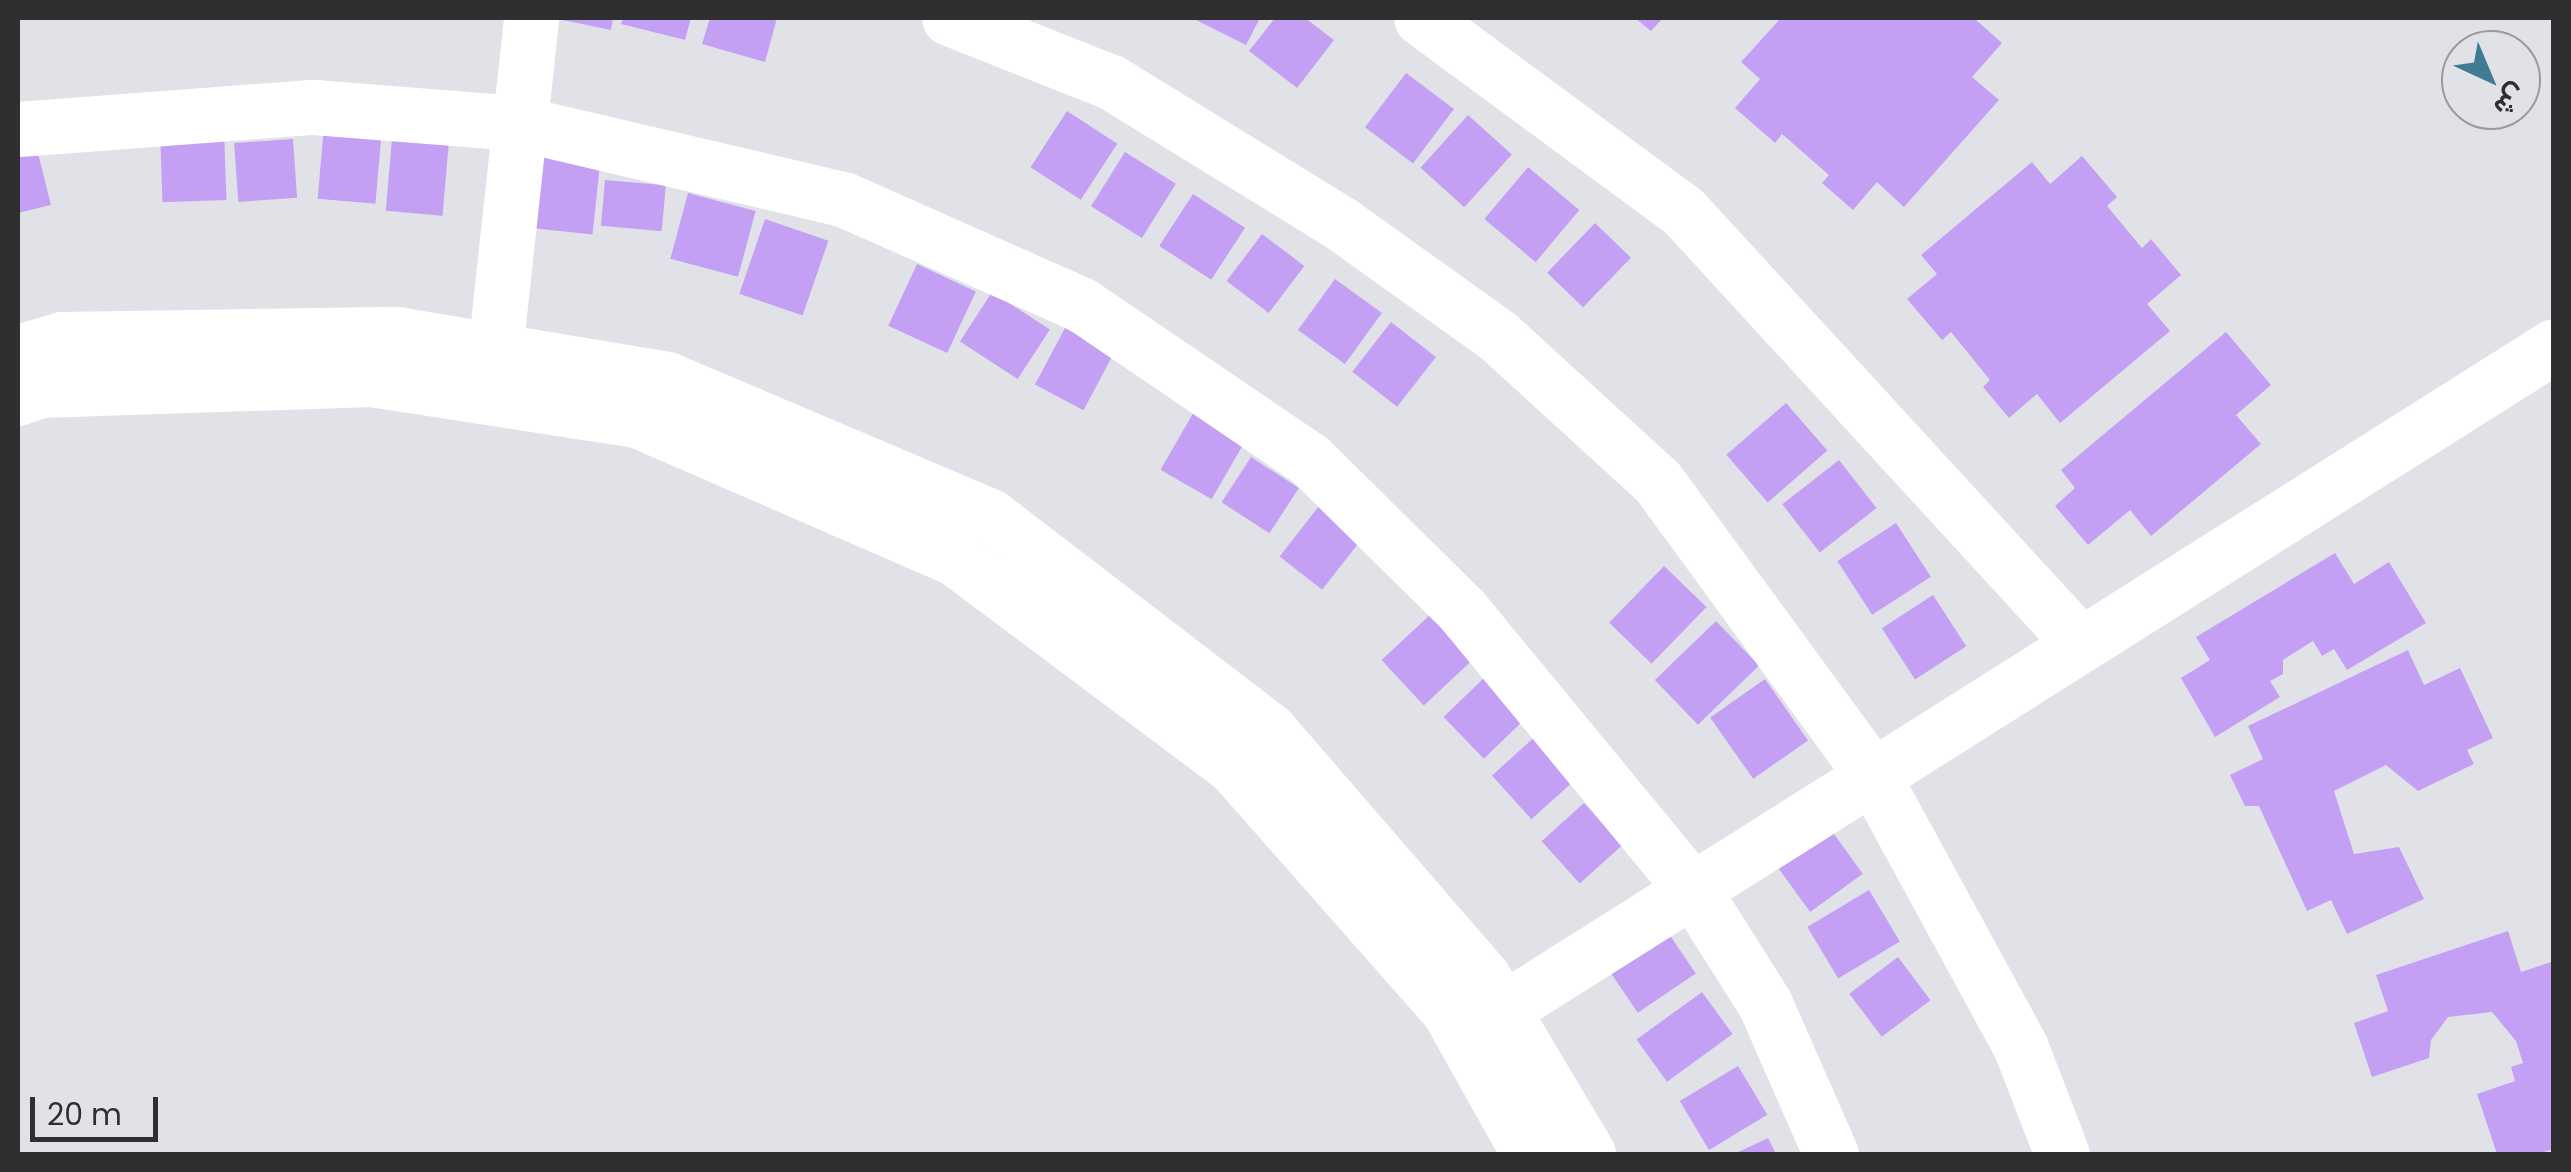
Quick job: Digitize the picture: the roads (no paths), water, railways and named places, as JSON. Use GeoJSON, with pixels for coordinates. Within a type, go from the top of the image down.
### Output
{"type":"FeatureCollection","features":[{"type":"Feature","properties":{"kind":"street"},"geometry":{"type":"LineString","coordinates":[[496,351],[530,18]]}},
{"type":"Feature","properties":{"kind":"street"},"geometry":{"type":"LineString","coordinates":[[949,18],[1111,82],[1343,225],[1498,336],[1657,481],[1874,778],[2020,1048],[2062,1154]]}},
{"type":"Feature","properties":{"kind":"street"},"geometry":{"type":"LineString","coordinates":[[1422,18],[1684,210],[2078,641]]}},
{"type":"Feature","properties":{"kind":"street"},"geometry":{"type":"LineString","coordinates":[[18,129],[314,107],[518,123],[842,199],[1082,305],[1308,459],[1462,610],[1693,890],[1764,1004],[1831,1154]]}},
{"type":"Feature","properties":{"kind":"street"},"geometry":{"type":"LineString","coordinates":[[18,352],[62,339],[396,334],[667,380],[990,516],[1269,730],[1483,977],[1588,1154]]}},
{"type":"Feature","properties":{"kind":"street"},"geometry":{"type":"LineString","coordinates":[[1502,1010],[1874,778],[2078,641],[2312,504],[2554,346]]}},
{"type":"Feature","properties":{"kind":"street"},"geometry":{"type":"LineString","coordinates":[[18,398],[40,390],[371,378],[637,420],[956,559],[1233,766],[1449,1011],[1529,1154]]}}]}
